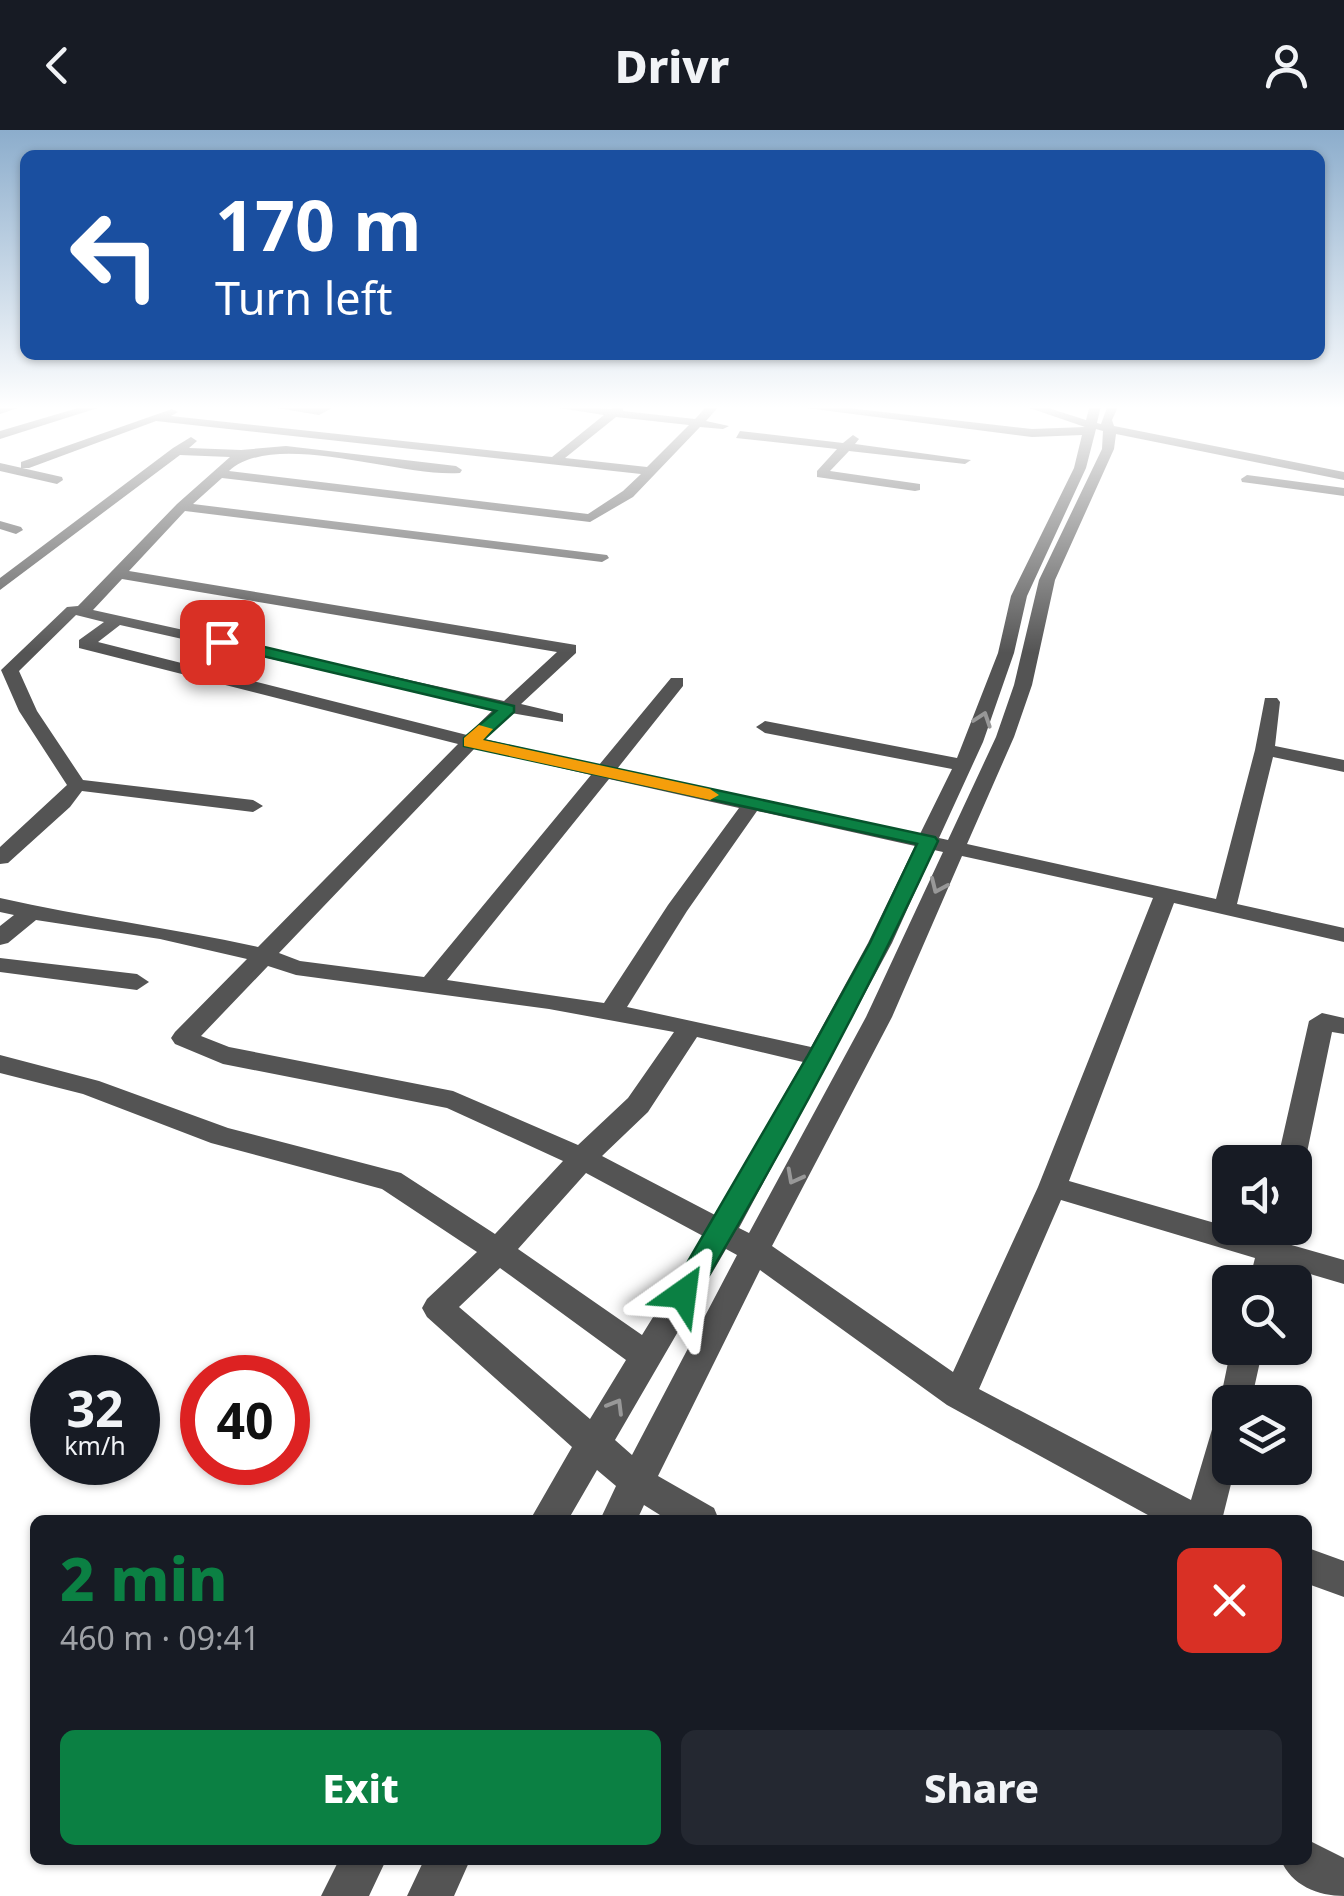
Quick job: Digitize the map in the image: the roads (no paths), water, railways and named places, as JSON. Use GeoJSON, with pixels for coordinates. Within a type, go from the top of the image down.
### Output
{"type":"FeatureCollection","features":[{"type":"Feature","properties":{"kind":"street"},"geometry":{"type":"LineString","coordinates":[[0,585],[129,487]]}},
{"type":"Feature","properties":{"kind":"street"},"geometry":{"type":"LineString","coordinates":[[82,612],[182,506],[205,487]]}},
{"type":"Feature","properties":{"kind":"street"},"geometry":{"type":"LineString","coordinates":[[334,487],[590,518],[635,487]]}},
{"type":"Feature","properties":{"kind":"street"},"geometry":{"type":"LineString","coordinates":[[551,1515],[720,1233],[880,943],[964,765],[1006,652],[1019,596],[1046,558],[1073,487]]}},
{"type":"Feature","properties":{"kind":"street"},"geometry":{"type":"LineString","coordinates":[[1310,487],[1344,492]]}},
{"type":"Feature","properties":{"kind":"street"},"geometry":{"type":"LineString","coordinates":[[182,506],[602,558]]}},
{"type":"Feature","properties":{"kind":"street"},"geometry":{"type":"LineString","coordinates":[[0,525],[16,530]]}},
{"type":"Feature","properties":{"kind":"street"},"geometry":{"type":"LineString","coordinates":[[620,1515],[878,1017],[956,846],[1023,686],[1047,580],[1046,558]]}},
{"type":"Feature","properties":{"kind":"street"},"geometry":{"type":"LineString","coordinates":[[119,574],[570,649],[470,742],[184,1038],[222,1055],[454,1100],[582,1158],[756,1250],[959,1395],[1183,1515]]}},
{"type":"Feature","properties":{"kind":"street"},"geometry":{"type":"LineString","coordinates":[[77,785],[28,710],[10,670],[72,610],[557,718]]}},
{"type":"Feature","properties":{"kind":"street"},"geometry":{"type":"LineString","coordinates":[[118,619],[85,644],[470,742],[956,846],[1344,936]]}},
{"type":"Feature","properties":{"kind":"street"},"geometry":{"type":"LineString","coordinates":[[430,987],[676,682]]}},
{"type":"Feature","properties":{"kind":"street"},"geometry":{"type":"LineString","coordinates":[[1226,907],[1264,750],[1271,702]]}},
{"type":"Feature","properties":{"kind":"street"},"geometry":{"type":"LineString","coordinates":[[765,727],[964,765]]}},
{"type":"Feature","properties":{"kind":"street"},"geometry":{"type":"LineString","coordinates":[[1264,750],[1344,766]]}},
{"type":"Feature","properties":{"kind":"street"},"geometry":{"type":"LineString","coordinates":[[77,785],[253,806]]}},
{"type":"Feature","properties":{"kind":"street"},"geometry":{"type":"LineString","coordinates":[[0,858],[63,803],[77,785]]}},
{"type":"Feature","properties":{"kind":"street"},"geometry":{"type":"LineString","coordinates":[[611,1012],[676,910],[753,804]]}},
{"type":"Feature","properties":{"kind":"street"},"geometry":{"type":"LineString","coordinates":[[959,1395],[1052,1187],[1166,894]]}},
{"type":"Feature","properties":{"kind":"street"},"geometry":{"type":"LineString","coordinates":[[0,905],[67,920],[160,932],[261,955],[296,968],[611,1012],[819,1057]]}},
{"type":"Feature","properties":{"kind":"street"},"geometry":{"type":"LineString","coordinates":[[0,938],[34,910]]}},
{"type":"Feature","properties":{"kind":"street"},"geometry":{"type":"LineString","coordinates":[[0,965],[137,982]]}},
{"type":"Feature","properties":{"kind":"street"},"geometry":{"type":"LineString","coordinates":[[1295,1145],[1322,1020],[1344,1026]]}},
{"type":"Feature","properties":{"kind":"street"},"geometry":{"type":"LineString","coordinates":[[691,1027],[638,1104],[438,1308],[637,1482],[693,1515]]}},
{"type":"Feature","properties":{"kind":"street"},"geometry":{"type":"LineString","coordinates":[[0,1064],[90,1088],[221,1136],[390,1181],[498,1251],[646,1356]]}},
{"type":"Feature","properties":{"kind":"street"},"geometry":{"type":"LineString","coordinates":[[1052,1187],[1212,1224]]}},
{"type":"Feature","properties":{"kind":"street"},"geometry":{"type":"LineString","coordinates":[[1287,1245],[1344,1272]]}},
{"type":"Feature","properties":{"kind":"street"},"geometry":{"type":"LineString","coordinates":[[1205,1515],[1213,1485]]}},
{"type":"Feature","properties":{"kind":"street"},"geometry":{"type":"LineString","coordinates":[[1312,1568],[1344,1580]]}},
{"type":"Feature","properties":{"kind":"street"},"geometry":{"type":"LineString","coordinates":[[344,1896],[361,1865]]}},
{"type":"Feature","properties":{"kind":"street"},"geometry":{"type":"LineString","coordinates":[[430,1896],[446,1865]]}},
{"type":"Feature","properties":{"kind":"street"},"geometry":{"type":"LineString","coordinates":[[1312,1865],[1344,1882]]}}]}
